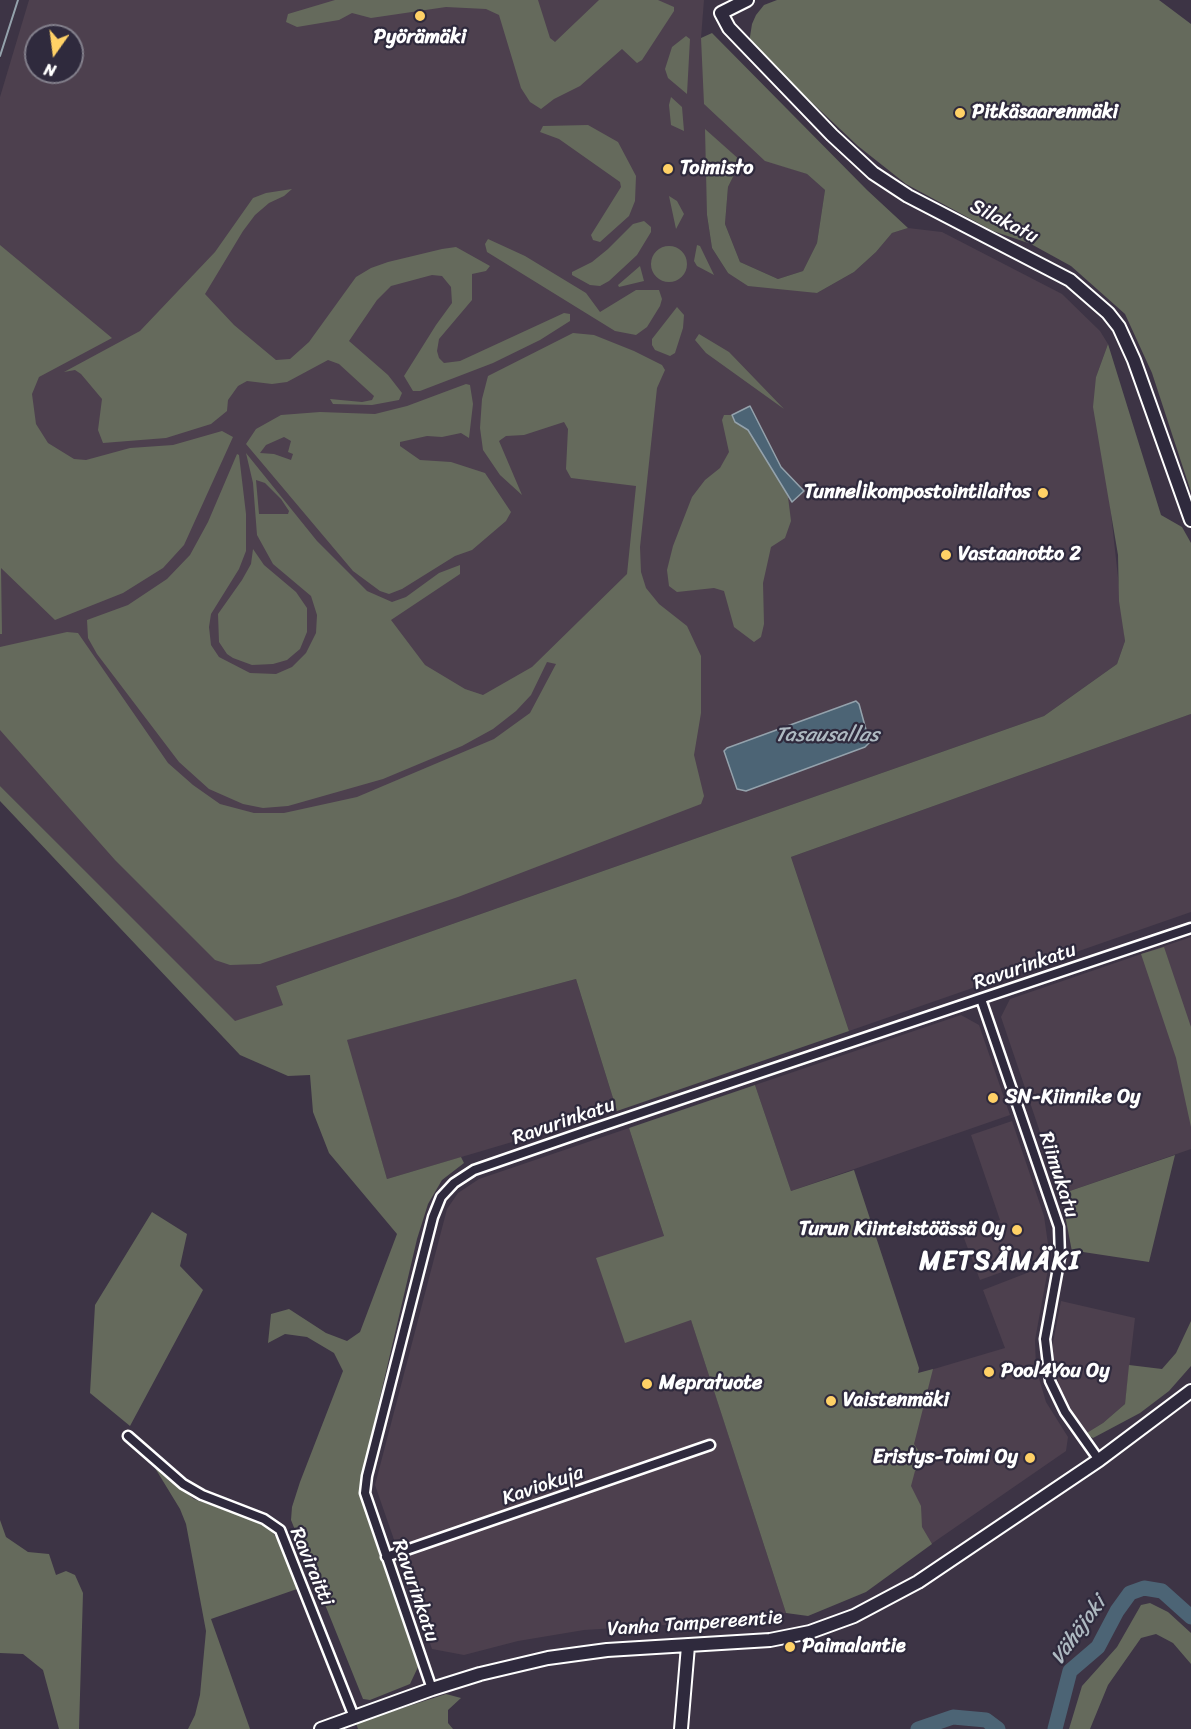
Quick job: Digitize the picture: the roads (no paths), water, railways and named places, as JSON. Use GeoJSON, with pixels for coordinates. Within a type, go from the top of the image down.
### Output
{"type":"FeatureCollection","features":[{"type":"Feature","properties":{"kind":"main road","name":"Silakatu"},"geometry":{"type":"LineString","coordinates":[[747,0],[721,13],[734,34],[832,135],[873,173],[908,196],[1042,263],[1080,286],[1101,303],[1127,343],[1191,520]]}},
{"type":"Feature","properties":{"kind":"main road","name":"Vanha Tampereentie"},"geometry":{"type":"LineString","coordinates":[[321,1729],[432,1689],[480,1674],[548,1658],[607,1650],[770,1640],[829,1626],[880,1605],[918,1582],[1099,1460],[1191,1391]]}},
{"type":"Feature","properties":{"kind":"main road"},"geometry":{"type":"LineString","coordinates":[[681,1729],[688,1646]]}},
{"type":"Feature","properties":{"kind":"street","name":"Ravurinkatu"},"geometry":{"type":"LineString","coordinates":[[432,1689],[365,1493],[367,1476],[433,1217],[441,1197],[454,1183],[474,1170],[572,1136],[1191,928]]}},
{"type":"Feature","properties":{"kind":"street","name":"Riimukatu"},"geometry":{"type":"LineString","coordinates":[[981,999],[1059,1227],[1060,1257],[1045,1340],[1050,1381],[1065,1412],[1099,1460]]}},
{"type":"Feature","properties":{"kind":"street","name":"Raviraitti"},"geometry":{"type":"LineString","coordinates":[[128,1436],[183,1484],[202,1495],[264,1519],[280,1530],[354,1717]]}},
{"type":"Feature","properties":{"kind":"street","name":"Kaviokuja"},"geometry":{"type":"LineString","coordinates":[[386,1557],[710,1445]]}},
{"type":"Feature","properties":{"kind":"water"},"geometry":{"type":"Polygon","coordinates":[[[750,406],[781,467],[804,491],[792,502],[748,430],[735,422],[732,415],[750,406]]]}},
{"type":"Feature","properties":{"kind":"water","name":"Tasausallas"},"geometry":{"type":"Polygon","coordinates":[[[856,701],[859,704],[868,737],[869,743],[865,747],[746,791],[737,789],[724,751],[727,748],[856,701]]]}},
{"type":"Feature","properties":{"kind":"waterway"},"geometry":{"type":"LineString","coordinates":[[0,56],[18,0]]}},
{"type":"Feature","properties":{"kind":"waterway","name":"Vähäjoki"},"geometry":{"type":"LineString","coordinates":[[1055,1729],[1070,1671],[1098,1647],[1117,1611],[1130,1593],[1144,1588],[1162,1591],[1191,1617]]}},
{"type":"Feature","properties":{"kind":"waterway","name":"Vähäjoki"},"geometry":{"type":"LineString","coordinates":[[918,1729],[953,1717],[986,1720],[998,1729]]}},
{"type":"Feature","properties":{"kind":"place","name":"Pyörämäki"},"geometry":{"type":"Point","coordinates":[420,16]}},
{"type":"Feature","properties":{"kind":"place","name":"Pitkäsaarenmäki"},"geometry":{"type":"Point","coordinates":[960,113]}},
{"type":"Feature","properties":{"kind":"place","name":"Toimisto"},"geometry":{"type":"Point","coordinates":[668,169]}},
{"type":"Feature","properties":{"kind":"place","name":"Tunnelikompostointilaitos"},"geometry":{"type":"Point","coordinates":[1043,493]}},
{"type":"Feature","properties":{"kind":"place","name":"Vastaanotto 2"},"geometry":{"type":"Point","coordinates":[946,555]}},
{"type":"Feature","properties":{"kind":"place","name":"SN-Kiinnike Oy"},"geometry":{"type":"Point","coordinates":[993,1098]}},
{"type":"Feature","properties":{"kind":"place","name":"Turun Kiinteistöässä Oy"},"geometry":{"type":"Point","coordinates":[1017,1230]}},
{"type":"Feature","properties":{"kind":"place","name":"Pool4You Oy"},"geometry":{"type":"Point","coordinates":[989,1372]}},
{"type":"Feature","properties":{"kind":"place","name":"Mepratuote"},"geometry":{"type":"Point","coordinates":[647,1384]}},
{"type":"Feature","properties":{"kind":"place","name":"Vaistenmäki"},"geometry":{"type":"Point","coordinates":[831,1401]}},
{"type":"Feature","properties":{"kind":"place","name":"Eristys-Toimi Oy"},"geometry":{"type":"Point","coordinates":[1030,1458]}},
{"type":"Feature","properties":{"kind":"place","name":"Paimalantie"},"geometry":{"type":"Point","coordinates":[790,1647]}},
{"type":"Feature","properties":{"kind":"district","name":"METSÄMÄKI"},"geometry":{"type":"Point","coordinates":[1000,1262]}}]}
